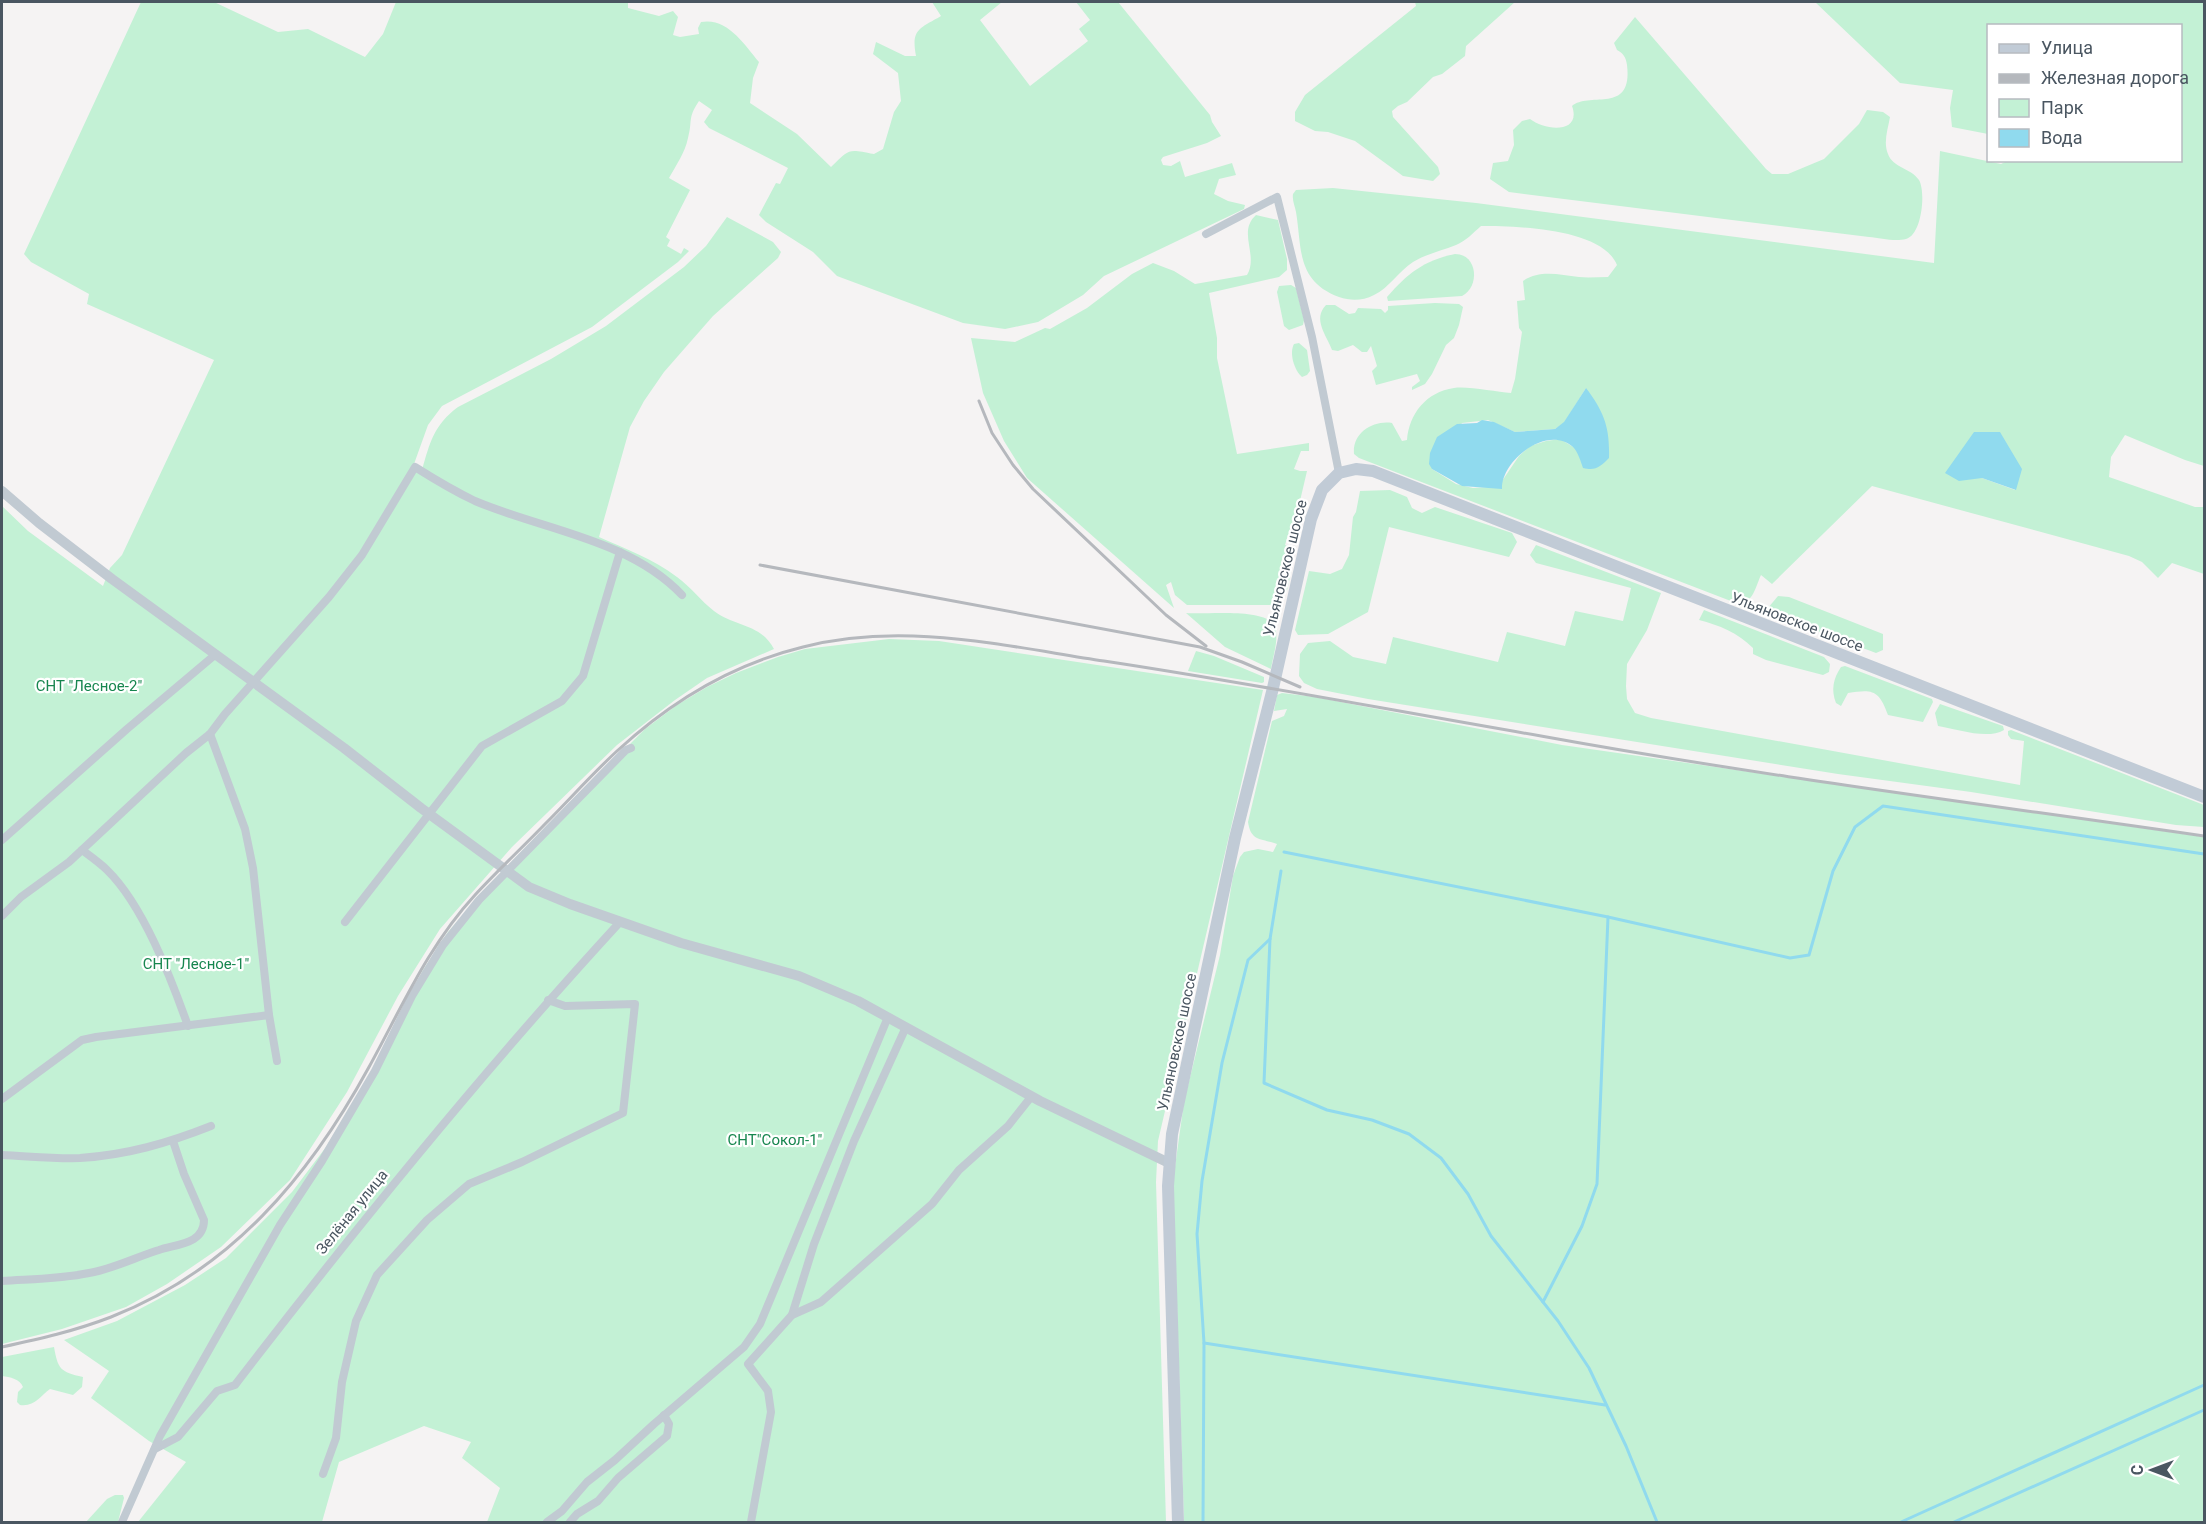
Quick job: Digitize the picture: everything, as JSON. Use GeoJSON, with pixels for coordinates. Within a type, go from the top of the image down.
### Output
{"type":"FeatureCollection","features":[{"type":"Feature","properties":{"kind":"main road","name":"Ульяновское шоссе"},"geometry":{"type":"LineString","coordinates":[[1178,1522],[1168,1186],[1172,1134],[1235,838],[1273,688],[1311,519],[1322,490],[1339,474],[1356,469],[1374,471],[2205,797]]}},
{"type":"Feature","properties":{"kind":"street"},"geometry":{"type":"LineString","coordinates":[[1206,234],[1276,197],[1312,337],[1339,474]]}},
{"type":"Feature","properties":{"kind":"street"},"geometry":{"type":"LineString","coordinates":[[2,916],[21,897],[69,862],[186,753],[210,734],[329,597],[362,555],[415,467],[476,501],[620,552],[666,579],[682,595]]}},
{"type":"Feature","properties":{"kind":"street"},"geometry":{"type":"LineString","coordinates":[[2,491],[39,523],[112,579],[344,748],[428,814],[529,887],[681,943],[799,976],[858,1001],[1031,1097],[1169,1163]]}},
{"type":"Feature","properties":{"kind":"street"},"geometry":{"type":"LineString","coordinates":[[345,922],[482,746],[562,701],[584,676],[620,552]]}},
{"type":"Feature","properties":{"kind":"street"},"geometry":{"type":"LineString","coordinates":[[2,840],[110,743],[216,654]]}},
{"type":"Feature","properties":{"kind":"street"},"geometry":{"type":"LineString","coordinates":[[210,734],[245,829],[253,868],[269,1015],[277,1061]]}},
{"type":"Feature","properties":{"kind":"street"},"geometry":{"type":"LineString","coordinates":[[122,1522],[160,1436],[268,1245],[375,1071],[426,971],[443,945],[479,900],[626,750],[631,748]]}},
{"type":"Feature","properties":{"kind":"street"},"geometry":{"type":"LineString","coordinates":[[82,850],[107,870],[129,898],[157,949],[188,1026]]}},
{"type":"Feature","properties":{"kind":"street","name":"Зелёная улица"},"geometry":{"type":"LineString","coordinates":[[155,1449],[178,1437],[217,1391],[235,1385],[332,1259],[548,1000],[620,922]]}},
{"type":"Feature","properties":{"kind":"street"},"geometry":{"type":"LineString","coordinates":[[323,1474],[336,1438],[342,1382],[356,1322],[377,1275],[428,1220],[469,1184],[522,1162],[623,1113],[635,1004],[565,1006],[548,1000]]}},
{"type":"Feature","properties":{"kind":"street"},"geometry":{"type":"LineString","coordinates":[[2,1099],[82,1040],[269,1015]]}},
{"type":"Feature","properties":{"kind":"street"},"geometry":{"type":"LineString","coordinates":[[547,1522],[562,1511],[587,1482],[615,1461],[664,1415],[744,1347],[760,1324],[888,1017]]}},
{"type":"Feature","properties":{"kind":"street"},"geometry":{"type":"LineString","coordinates":[[792,1315],[814,1244],[854,1141],[906,1027]]}},
{"type":"Feature","properties":{"kind":"street"},"geometry":{"type":"LineString","coordinates":[[751,1522],[771,1412],[768,1391],[748,1364],[792,1315],[821,1302],[932,1204],[959,1170],[1008,1126],[1031,1097]]}},
{"type":"Feature","properties":{"kind":"street"},"geometry":{"type":"LineString","coordinates":[[2,1155],[79,1158],[120,1154],[173,1141],[211,1126]]}},
{"type":"Feature","properties":{"kind":"street"},"geometry":{"type":"LineString","coordinates":[[2,1281],[47,1279],[90,1273],[192,1241],[200,1235],[204,1228],[204,1220],[184,1174],[173,1141]]}},
{"type":"Feature","properties":{"kind":"street"},"geometry":{"type":"LineString","coordinates":[[570,1522],[577,1514],[598,1501],[618,1478],[667,1436],[669,1424],[664,1415]]}},
{"type":"Feature","properties":{"kind":"green space"},"geometry":{"type":"Polygon","coordinates":[[[141,2],[214,2],[278,32],[308,29],[365,57],[383,34],[396,2],[628,2],[628,8],[659,16],[673,11],[678,17],[673,35],[680,37],[699,34],[698,28],[701,22],[719,24],[734,33],[759,62],[753,78],[750,103],[797,134],[831,167],[850,151],[874,154],[883,149],[894,112],[901,101],[898,73],[873,54],[876,42],[905,56],[916,56],[915,40],[918,31],[941,16],[932,2],[1002,2],[980,20],[1030,86],[1088,41],[1079,29],[1090,20],[1076,2],[1118,2],[1210,115],[1221,136],[1207,143],[1163,157],[1161,160],[1163,165],[1171,166],[1180,161],[1185,177],[1232,163],[1236,175],[1219,179],[1214,194],[1228,201],[1245,205],[1244,209],[1104,276],[1083,295],[1038,322],[1005,329],[963,323],[837,276],[813,252],[766,222],[759,215],[776,183],[780,184],[788,168],[709,128],[704,122],[712,110],[699,101],[692,116],[685,149],[669,178],[690,190],[666,237],[670,240],[667,246],[681,254],[684,248],[689,251],[678,262],[592,327],[442,406],[428,425],[414,464],[422,470],[438,427],[458,407],[551,359],[606,326],[684,267],[706,246],[727,217],[773,242],[781,252],[778,258],[713,316],[664,372],[644,401],[630,427],[599,537],[668,571],[714,611],[762,634],[774,649],[707,678],[675,700],[617,745],[512,847],[440,929],[398,996],[347,1092],[290,1180],[221,1247],[167,1284],[126,1307],[62,1329],[2,1344],[2,506],[28,531],[103,586],[110,568],[122,555],[214,360],[87,304],[89,294],[31,262],[24,254],[141,2]]]}},
{"type":"Feature","properties":{"kind":"green space"},"geometry":{"type":"Polygon","coordinates":[[[1415,2],[1515,2],[1466,46],[1465,56],[1442,74],[1433,77],[1407,102],[1392,111],[1393,117],[1438,167],[1440,174],[1433,181],[1403,176],[1355,141],[1328,132],[1315,131],[1295,121],[1295,112],[1305,95],[1416,6],[1415,2]]]}},
{"type":"Feature","properties":{"kind":"green space"},"geometry":{"type":"Polygon","coordinates":[[[1815,2],[2204,2],[2204,466],[2125,435],[2111,457],[2109,477],[2195,507],[2204,507],[2204,574],[2172,563],[2158,578],[2142,562],[2129,556],[1872,486],[1772,584],[1761,575],[1750,598],[1742,603],[1736,603],[1359,458],[1354,454],[1356,440],[1360,434],[1378,424],[1392,423],[1402,441],[1407,440],[1408,430],[1415,413],[1427,399],[1444,390],[1467,388],[1511,393],[1522,332],[1519,328],[1517,301],[1525,300],[1523,281],[1543,274],[1608,277],[1617,265],[1608,253],[1594,243],[1577,236],[1535,229],[1481,226],[1460,243],[1413,262],[1374,295],[1352,300],[1343,298],[1325,290],[1308,273],[1301,250],[1293,199],[1296,190],[1333,188],[1476,203],[1934,263],[1940,151],[2001,164],[2005,162],[2182,162],[2182,24],[1987,24],[1987,134],[1952,127],[1950,108],[1953,90],[1900,83],[1815,2]],[[1586,388],[1564,423],[1555,429],[1515,432],[1488,420],[1462,423],[1432,469],[1456,484],[1473,488],[1489,487],[1502,481],[1519,456],[1530,446],[1560,439],[1575,448],[1586,388]],[[2021,469],[1982,478],[2015,490],[2021,469]]]}},
{"type":"Feature","properties":{"kind":"green space"},"geometry":{"type":"Polygon","coordinates":[[[1635,17],[1772,174],[1788,174],[1824,159],[1859,124],[1867,110],[1883,112],[1890,117],[1886,140],[1890,159],[1916,176],[1921,186],[1921,212],[1916,230],[1906,239],[1888,240],[1509,192],[1490,179],[1493,163],[1508,161],[1514,145],[1513,130],[1522,121],[1530,119],[1553,128],[1567,126],[1572,122],[1574,115],[1572,106],[1589,100],[1608,99],[1617,96],[1623,90],[1627,81],[1627,62],[1614,43],[1635,17]]]}},
{"type":"Feature","properties":{"kind":"green space"},"geometry":{"type":"Polygon","coordinates":[[[1256,215],[1278,220],[1287,259],[1287,270],[1279,277],[1209,293],[1217,338],[1217,358],[1237,454],[1309,443],[1309,451],[1301,451],[1294,469],[1307,471],[1292,535],[1288,535],[1285,545],[1290,547],[1292,553],[1289,583],[1284,596],[1273,605],[1187,605],[1175,595],[1171,582],[1166,585],[1174,608],[1027,478],[1004,441],[983,393],[971,338],[1015,342],[1045,328],[1050,329],[1087,308],[1132,274],[1153,263],[1174,271],[1195,284],[1247,275],[1251,260],[1248,229],[1256,215]]]}},
{"type":"Feature","properties":{"kind":"green space"},"geometry":{"type":"Polygon","coordinates":[[[1455,254],[1463,255],[1472,265],[1474,279],[1468,292],[1462,296],[1388,301],[1387,297],[1417,269],[1434,260],[1455,254]]]}},
{"type":"Feature","properties":{"kind":"green space"},"geometry":{"type":"Polygon","coordinates":[[[1291,285],[1296,288],[1304,320],[1303,325],[1289,330],[1284,326],[1277,292],[1279,286],[1291,285]]]}},
{"type":"Feature","properties":{"kind":"green space"},"geometry":{"type":"Polygon","coordinates":[[[1459,304],[1463,307],[1459,325],[1454,338],[1446,345],[1425,384],[1412,390],[1412,387],[1420,381],[1417,374],[1376,385],[1372,371],[1377,366],[1371,346],[1367,352],[1362,352],[1353,345],[1338,351],[1332,350],[1320,322],[1322,310],[1326,305],[1335,305],[1349,314],[1355,313],[1358,308],[1381,309],[1385,313],[1388,306],[1459,304]]]}},
{"type":"Feature","properties":{"kind":"green space"},"geometry":{"type":"Polygon","coordinates":[[[1299,343],[1307,350],[1310,371],[1302,377],[1292,357],[1294,344],[1299,343]]]}},
{"type":"Feature","properties":{"kind":"green space"},"geometry":{"type":"Polygon","coordinates":[[[1390,490],[1407,497],[1412,508],[1422,513],[1435,507],[1512,533],[1517,542],[1509,557],[1389,527],[1368,612],[1328,634],[1298,635],[1295,630],[1309,571],[1330,574],[1342,569],[1349,555],[1353,517],[1360,491],[1390,490]]]}},
{"type":"Feature","properties":{"kind":"green space"},"geometry":{"type":"Polygon","coordinates":[[[1536,545],[1661,593],[1647,630],[1627,664],[1627,699],[1635,713],[1651,718],[2020,785],[2024,741],[2011,739],[2008,731],[2011,730],[2204,805],[2204,827],[2176,825],[1971,792],[1838,774],[1368,699],[1317,689],[1304,683],[1299,676],[1300,654],[1308,643],[1330,641],[1353,657],[1386,664],[1393,637],[1498,662],[1507,632],[1565,646],[1575,611],[1623,621],[1631,588],[1536,563],[1530,555],[1536,545]]]}},
{"type":"Feature","properties":{"kind":"green space"},"geometry":{"type":"Polygon","coordinates":[[[1778,596],[1789,597],[1883,634],[1883,650],[1876,653],[1772,614],[1768,608],[1778,596]]]}},
{"type":"Feature","properties":{"kind":"green space"},"geometry":{"type":"Polygon","coordinates":[[[1704,610],[1824,657],[1830,664],[1829,672],[1823,675],[1766,660],[1753,654],[1753,648],[1735,634],[1699,620],[1704,610]]]}},
{"type":"Feature","properties":{"kind":"green space"},"geometry":{"type":"Polygon","coordinates":[[[1186,613],[1249,614],[1270,621],[1275,627],[1276,637],[1271,669],[1225,647],[1186,613]]]}},
{"type":"Feature","properties":{"kind":"green space","name":"СНТ\"Сокол-1\""},"geometry":{"type":"Polygon","coordinates":[[[889,639],[939,641],[1263,690],[1158,1141],[1156,1182],[1166,1522],[487,1522],[500,1488],[462,1458],[471,1442],[424,1426],[339,1462],[322,1522],[138,1522],[186,1462],[149,1441],[91,1398],[109,1371],[64,1340],[117,1321],[185,1285],[226,1258],[292,1192],[326,1147],[375,1066],[423,970],[448,932],[492,882],[645,729],[677,705],[707,687],[778,657],[805,649],[889,639]]]}},
{"type":"Feature","properties":{"kind":"green space"},"geometry":{"type":"Polygon","coordinates":[[[1196,651],[1264,677],[1264,682],[1188,671],[1196,651]]]}},
{"type":"Feature","properties":{"kind":"green space"},"geometry":{"type":"Polygon","coordinates":[[[1845,666],[1932,699],[1933,702],[1923,722],[1888,715],[1881,700],[1874,693],[1864,691],[1848,693],[1841,706],[1836,703],[1833,689],[1835,680],[1841,667],[1845,666]]]}},
{"type":"Feature","properties":{"kind":"green space"},"geometry":{"type":"Polygon","coordinates":[[[1282,693],[1315,697],[1562,745],[2204,837],[2204,1522],[1184,1522],[1173,1181],[1184,1102],[1220,955],[1233,876],[1244,852],[1258,849],[1273,852],[1277,844],[1254,836],[1248,822],[1272,721],[1284,716],[1287,709],[1274,711],[1277,695],[1282,693]]]}},
{"type":"Feature","properties":{"kind":"green space"},"geometry":{"type":"Polygon","coordinates":[[[1940,704],[2003,726],[2004,730],[1981,734],[1938,726],[1935,713],[1940,704]]]}},
{"type":"Feature","properties":{"kind":"green space"},"geometry":{"type":"Polygon","coordinates":[[[54,1347],[61,1368],[83,1377],[82,1387],[73,1395],[50,1389],[33,1403],[20,1405],[17,1402],[22,1384],[17,1380],[2,1376],[2,1357],[54,1347]]]}},
{"type":"Feature","properties":{"kind":"green space"},"geometry":{"type":"Polygon","coordinates":[[[115,1495],[123,1495],[124,1498],[118,1522],[86,1522],[107,1499],[115,1495]]]}},
{"type":"Feature","properties":{"kind":"water"},"geometry":{"type":"Polygon","coordinates":[[[1586,388],[1605,420],[1607,429],[1609,458],[1598,467],[1583,468],[1573,447],[1562,441],[1551,440],[1527,449],[1517,457],[1509,467],[1502,489],[1462,486],[1432,469],[1429,464],[1430,453],[1437,437],[1457,424],[1477,423],[1482,420],[1494,422],[1515,432],[1555,429],[1564,422],[1586,388]]]}},
{"type":"Feature","properties":{"kind":"water"},"geometry":{"type":"Polygon","coordinates":[[[1974,432],[2000,432],[2022,469],[2016,490],[1982,478],[1959,481],[1945,473],[1974,432]]]}},
{"type":"Feature","properties":{"kind":"waterway"},"geometry":{"type":"LineString","coordinates":[[1284,852],[1608,917],[1790,958],[1809,955],[1833,871],[1855,827],[1883,806],[2204,854]]}},
{"type":"Feature","properties":{"kind":"waterway"},"geometry":{"type":"LineString","coordinates":[[1281,871],[1270,939],[1264,1083],[1327,1110],[1372,1120],[1409,1134],[1441,1158],[1468,1194],[1491,1236],[1558,1321],[1589,1368],[1626,1446],[1657,1522]]}},
{"type":"Feature","properties":{"kind":"waterway"},"geometry":{"type":"LineString","coordinates":[[1543,1302],[1582,1226],[1597,1184],[1608,917]]}},
{"type":"Feature","properties":{"kind":"waterway"},"geometry":{"type":"LineString","coordinates":[[1203,1522],[1204,1343],[1197,1234],[1202,1181],[1222,1063],[1248,960],[1270,939]]}},
{"type":"Feature","properties":{"kind":"waterway"},"geometry":{"type":"LineString","coordinates":[[1204,1343],[1605,1405]]}},
{"type":"Feature","properties":{"kind":"waterway"},"geometry":{"type":"LineString","coordinates":[[1901,1522],[2204,1385]]}},
{"type":"Feature","properties":{"kind":"waterway"},"geometry":{"type":"LineString","coordinates":[[1954,1522],[2204,1410]]}},
{"type":"Feature","properties":{"kind":"railway"},"geometry":{"type":"LineString","coordinates":[[979,401],[992,433],[1013,465],[1033,489],[1166,615],[1206,646]]}},
{"type":"Feature","properties":{"kind":"railway"},"geometry":{"type":"LineString","coordinates":[[760,565],[1200,647],[1300,687]]}},
{"type":"Feature","properties":{"kind":"railway"},"geometry":{"type":"LineString","coordinates":[[2,1347],[70,1331],[111,1317],[154,1297],[194,1274],[230,1246],[293,1182],[320,1146],[346,1107],[443,935],[484,886],[608,760],[659,716],[727,674],[777,654],[803,647],[878,636],[916,636],[991,643],[1213,678],[1706,764],[2204,836]]}},
{"type":"Feature","properties":{"kind":"park label","name":"СНТ \"Лесное-2\""},"geometry":{"type":"Point","coordinates":[89,686]}},
{"type":"Feature","properties":{"kind":"park label","name":"СНТ \"Лесное-1\""},"geometry":{"type":"Point","coordinates":[196,964]}}]}
